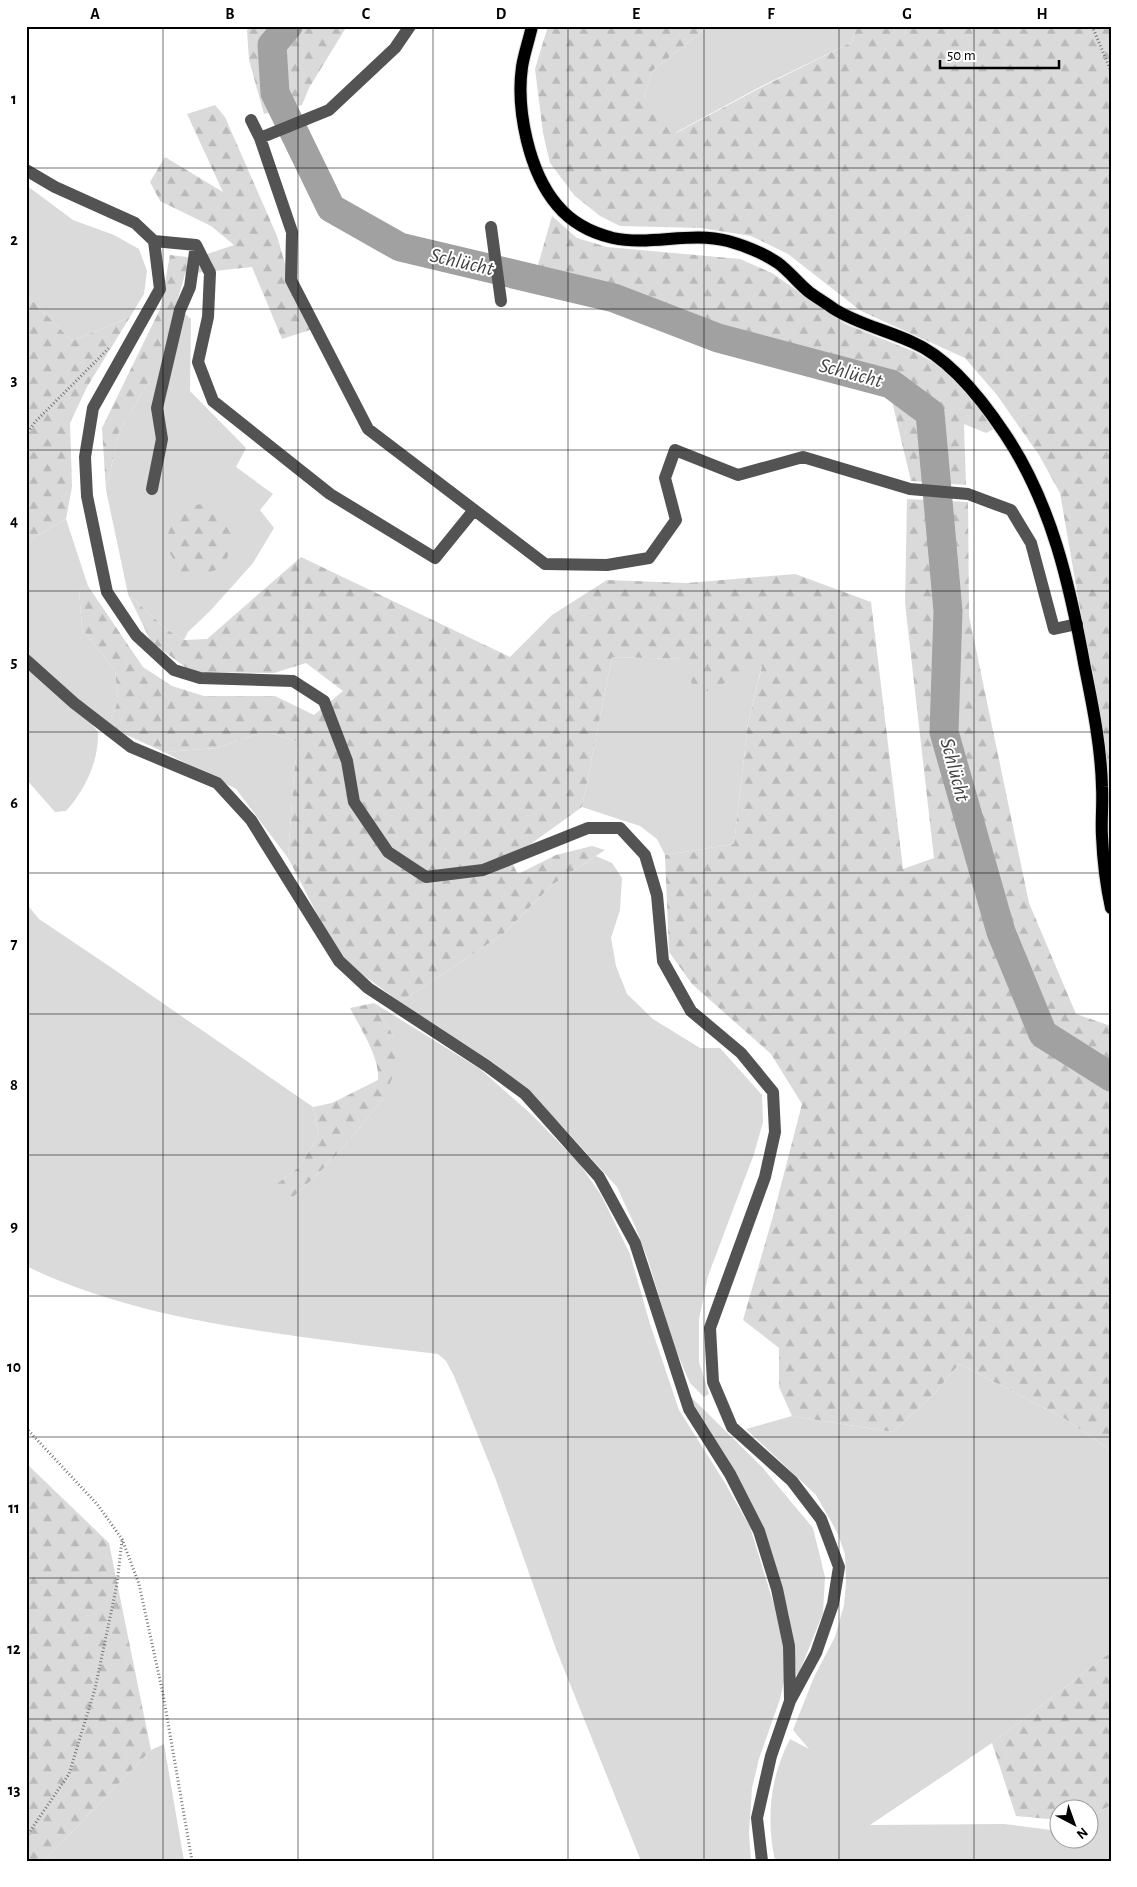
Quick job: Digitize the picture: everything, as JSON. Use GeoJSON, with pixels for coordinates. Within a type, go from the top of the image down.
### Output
{"type":"FeatureCollection","features":[{"type":"Feature","properties":{"kind":"main road"},"geometry":{"type":"LineString","coordinates":[[532,26],[522,69],[521,102],[525,135],[537,173],[556,204],[571,219],[586,228],[614,238],[726,240],[758,252],[780,265],[810,292],[837,311],[860,322],[912,341],[932,352],[951,368],[1004,433],[1025,467],[1042,502],[1060,555],[1077,624],[1096,728],[1102,787],[1102,835],[1111,908]]}},
{"type":"Feature","properties":{"kind":"street"},"geometry":{"type":"LineString","coordinates":[[260,138],[329,110],[395,48],[410,26]]}},
{"type":"Feature","properties":{"kind":"street"},"geometry":{"type":"LineString","coordinates":[[251,120],[260,138],[292,232],[291,280],[368,429],[545,564],[607,566],[649,558],[676,520],[665,478],[675,450],[738,475],[803,457],[910,489],[968,494],[1011,510],[1031,543],[1054,629],[1077,624]]}},
{"type":"Feature","properties":{"kind":"street"},"geometry":{"type":"LineString","coordinates":[[26,170],[55,187],[135,223],[154,241],[196,245]]}},
{"type":"Feature","properties":{"kind":"street"},"geometry":{"type":"LineString","coordinates":[[491,227],[501,301]]}},
{"type":"Feature","properties":{"kind":"street"},"geometry":{"type":"LineString","coordinates":[[154,241],[160,289],[93,408],[85,457],[88,496],[107,592],[136,635],[174,670],[200,678],[293,682],[324,701],[347,761],[354,802],[388,852],[426,877],[482,870],[588,828],[620,828],[645,855],[657,895],[663,961],[691,1011],[741,1053],[773,1092],[776,1132],[765,1177],[710,1328],[713,1382],[732,1427],[792,1480],[821,1518],[839,1567],[833,1604],[816,1654],[790,1701],[771,1756],[757,1818],[762,1861]]}},
{"type":"Feature","properties":{"kind":"street"},"geometry":{"type":"LineString","coordinates":[[196,245],[210,273],[208,318],[198,362],[213,401],[330,494],[435,558],[474,510]]}},
{"type":"Feature","properties":{"kind":"street"},"geometry":{"type":"LineString","coordinates":[[152,489],[162,439],[157,408],[180,310],[190,287],[196,245]]}},
{"type":"Feature","properties":{"kind":"street"},"geometry":{"type":"LineString","coordinates":[[26,660],[74,703],[131,747],[217,783],[251,820],[339,960],[368,988],[487,1066],[525,1094],[599,1176],[635,1243],[689,1409],[730,1474],[759,1531],[777,1589],[789,1646],[790,1701]]}},
{"type":"Feature","properties":{"kind":"path"},"geometry":{"type":"LineString","coordinates":[[1092,26],[1111,71]]}},
{"type":"Feature","properties":{"kind":"path"},"geometry":{"type":"LineString","coordinates":[[26,435],[36,422],[114,344]]}},
{"type":"Feature","properties":{"kind":"path"},"geometry":{"type":"LineString","coordinates":[[26,1428],[98,1504],[122,1539],[138,1584],[161,1685],[192,1861]]}},
{"type":"Feature","properties":{"kind":"path"},"geometry":{"type":"LineString","coordinates":[[26,1837],[69,1774],[96,1689],[117,1584],[122,1539]]}},
{"type":"Feature","properties":{"kind":"green space"},"geometry":{"type":"Polygon","coordinates":[[[249,26],[347,26],[309,88],[302,105],[264,114],[249,60],[247,31],[249,26]]]}},
{"type":"Feature","properties":{"kind":"green space"},"geometry":{"type":"Polygon","coordinates":[[[548,26],[709,26],[652,71],[644,97],[676,133],[852,42],[856,26],[1111,26],[1111,806],[1106,759],[1060,493],[1039,455],[997,395],[965,358],[861,311],[788,254],[751,236],[701,228],[620,226],[600,216],[575,196],[550,163],[543,133],[535,69],[548,26]]]}},
{"type":"Feature","properties":{"kind":"green space"},"geometry":{"type":"Polygon","coordinates":[[[709,26],[856,26],[852,42],[758,88],[675,133],[644,97],[652,71],[709,26]]]}},
{"type":"Feature","properties":{"kind":"green space"},"geometry":{"type":"Polygon","coordinates":[[[215,105],[225,117],[277,236],[292,288],[313,329],[282,339],[252,267],[185,274],[167,336],[148,383],[119,432],[106,490],[102,428],[160,309],[170,255],[195,258],[234,245],[211,226],[160,201],[150,182],[165,157],[223,192],[187,114],[215,105]]]}},
{"type":"Feature","properties":{"kind":"green space"},"geometry":{"type":"Polygon","coordinates":[[[26,185],[73,220],[114,235],[139,249],[147,271],[144,294],[130,317],[72,341],[26,294],[26,185]]]}},
{"type":"Feature","properties":{"kind":"green space"},"geometry":{"type":"Polygon","coordinates":[[[552,216],[577,238],[607,247],[740,259],[772,273],[845,324],[915,352],[943,368],[973,396],[996,428],[986,433],[964,424],[966,485],[911,481],[891,397],[692,338],[534,279],[552,216]]]}},
{"type":"Feature","properties":{"kind":"green space"},"geometry":{"type":"Polygon","coordinates":[[[26,294],[72,341],[130,317],[87,387],[70,423],[72,487],[66,519],[26,542],[26,294]]]}},
{"type":"Feature","properties":{"kind":"green space"},"geometry":{"type":"Polygon","coordinates":[[[176,306],[191,319],[190,391],[246,448],[236,467],[273,494],[260,510],[274,528],[253,563],[211,610],[188,632],[184,640],[166,629],[128,594],[106,490],[119,432],[148,383],[176,306]]]}},
{"type":"Feature","properties":{"kind":"green space"},"geometry":{"type":"Polygon","coordinates":[[[907,499],[968,502],[969,616],[1029,903],[1076,1014],[1111,1026],[1111,1451],[1064,1418],[959,1364],[934,1394],[893,1432],[792,1416],[779,1387],[779,1348],[743,1320],[773,1216],[802,1104],[771,1054],[692,984],[669,952],[665,855],[734,844],[748,723],[762,666],[696,696],[684,659],[612,657],[582,807],[510,859],[518,874],[556,855],[592,846],[605,850],[552,885],[503,934],[400,1002],[340,958],[288,858],[294,773],[299,742],[265,731],[217,748],[164,752],[109,727],[118,700],[115,670],[82,629],[79,589],[88,586],[143,667],[172,686],[204,696],[275,696],[314,715],[343,691],[306,663],[274,673],[192,672],[151,642],[128,594],[166,629],[184,640],[207,639],[301,557],[510,657],[552,615],[607,580],[687,583],[795,574],[871,602],[903,869],[934,858],[905,603],[907,499]]]}},
{"type":"Feature","properties":{"kind":"green space"},"geometry":{"type":"Polygon","coordinates":[[[212,502],[236,532],[224,567],[186,581],[164,543],[179,508],[212,502]]]}},
{"type":"Feature","properties":{"kind":"green space"},"geometry":{"type":"Polygon","coordinates":[[[66,519],[88,586],[79,589],[82,629],[115,670],[118,700],[109,727],[26,655],[26,542],[66,519]]]}},
{"type":"Feature","properties":{"kind":"green space"},"geometry":{"type":"Polygon","coordinates":[[[612,657],[684,659],[762,665],[748,723],[734,844],[665,855],[657,839],[640,826],[582,807],[612,657]]]}},
{"type":"Feature","properties":{"kind":"green space"},"geometry":{"type":"Polygon","coordinates":[[[26,667],[91,723],[98,732],[96,754],[90,774],[79,794],[66,811],[55,812],[26,779],[26,667]]]}},
{"type":"Feature","properties":{"kind":"green space"},"geometry":{"type":"Polygon","coordinates":[[[265,731],[299,742],[294,773],[288,858],[236,789],[164,752],[217,748],[265,731]]]}},
{"type":"Feature","properties":{"kind":"green space"},"geometry":{"type":"Polygon","coordinates":[[[596,856],[612,863],[622,878],[620,910],[611,938],[616,966],[627,994],[653,1019],[700,1048],[720,1048],[762,1095],[763,1122],[754,1154],[708,1276],[699,1319],[699,1362],[709,1394],[704,1397],[690,1383],[675,1348],[647,1257],[617,1187],[563,1127],[494,1063],[400,1002],[503,934],[552,885],[596,856]]]}},
{"type":"Feature","properties":{"kind":"green space"},"geometry":{"type":"Polygon","coordinates":[[[26,903],[39,919],[313,1107],[319,1135],[299,1167],[278,1183],[290,1200],[347,1143],[385,1096],[394,1037],[374,1003],[480,1069],[531,1114],[579,1163],[601,1195],[630,1254],[650,1324],[679,1410],[750,1527],[774,1605],[783,1646],[784,1681],[780,1699],[759,1759],[752,1788],[749,1833],[751,1861],[641,1861],[556,1649],[496,1480],[454,1376],[446,1361],[438,1354],[302,1337],[196,1320],[92,1293],[26,1266],[26,903]]]}},
{"type":"Feature","properties":{"kind":"green space"},"geometry":{"type":"Polygon","coordinates":[[[374,1003],[394,1037],[396,1068],[385,1096],[347,1143],[321,1171],[290,1200],[279,1196],[278,1183],[299,1167],[319,1135],[313,1107],[332,1103],[378,1080],[378,1071],[373,1052],[350,1008],[374,1003]]]}},
{"type":"Feature","properties":{"kind":"green space"},"geometry":{"type":"Polygon","coordinates":[[[959,1364],[1064,1418],[1111,1451],[1111,1652],[992,1743],[870,1825],[1004,1824],[1050,1830],[1050,1850],[1100,1850],[1100,1811],[1111,1805],[1111,1861],[775,1861],[771,1830],[774,1783],[783,1753],[790,1739],[809,1749],[793,1730],[814,1677],[835,1637],[844,1605],[846,1582],[845,1554],[837,1532],[816,1495],[746,1429],[792,1416],[893,1432],[934,1394],[959,1364]]]}},
{"type":"Feature","properties":{"kind":"green space"},"geometry":{"type":"Polygon","coordinates":[[[690,1396],[762,1467],[813,1528],[825,1577],[823,1613],[797,1678],[789,1615],[774,1560],[697,1413],[690,1396]]]}},
{"type":"Feature","properties":{"kind":"green space"},"geometry":{"type":"Polygon","coordinates":[[[26,1463],[109,1543],[151,1750],[44,1861],[26,1861],[26,1463]]]}},
{"type":"Feature","properties":{"kind":"green space"},"geometry":{"type":"Polygon","coordinates":[[[1111,1652],[1111,1805],[1100,1811],[1100,1800],[1050,1800],[1050,1819],[1016,1816],[992,1743],[1111,1652]]]}},
{"type":"Feature","properties":{"kind":"green space"},"geometry":{"type":"Polygon","coordinates":[[[164,1744],[184,1861],[44,1861],[151,1750],[164,1744]]]}},
{"type":"Feature","properties":{"kind":"waterway","name":"Schlücht"},"geometry":{"type":"LineString","coordinates":[[288,26],[272,45],[275,93],[331,208],[400,247],[614,298],[718,338],[891,384],[930,413],[948,611],[944,732],[1001,932],[1043,1034],[1111,1077]]}}]}
